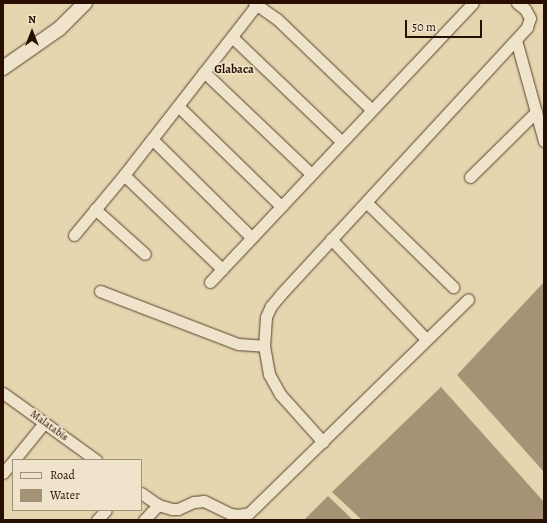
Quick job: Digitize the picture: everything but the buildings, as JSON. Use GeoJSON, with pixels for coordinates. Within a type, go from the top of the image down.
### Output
{"type":"FeatureCollection","features":[{"type":"Feature","properties":{"kind":"street"},"geometry":{"type":"LineString","coordinates":[[3,68],[59,29],[85,3]]}},
{"type":"Feature","properties":{"kind":"street"},"geometry":{"type":"LineString","coordinates":[[210,282],[371,109],[473,3]]}},
{"type":"Feature","properties":{"kind":"street"},"geometry":{"type":"LineString","coordinates":[[323,442],[280,394],[269,374],[264,346],[265,324],[271,306],[516,40],[530,22],[528,13],[518,3]]}},
{"type":"Feature","properties":{"kind":"street"},"geometry":{"type":"LineString","coordinates":[[74,235],[124,175],[256,4],[277,19],[371,109]]}},
{"type":"Feature","properties":{"kind":"street"},"geometry":{"type":"LineString","coordinates":[[232,37],[341,141]]}},
{"type":"Feature","properties":{"kind":"street"},"geometry":{"type":"LineString","coordinates":[[516,40],[544,141]]}},
{"type":"Feature","properties":{"kind":"street"},"geometry":{"type":"LineString","coordinates":[[204,72],[311,174]]}},
{"type":"Feature","properties":{"kind":"street"},"geometry":{"type":"LineString","coordinates":[[178,106],[281,206]]}},
{"type":"Feature","properties":{"kind":"street"},"geometry":{"type":"LineString","coordinates":[[470,177],[536,112]]}},
{"type":"Feature","properties":{"kind":"street"},"geometry":{"type":"LineString","coordinates":[[152,139],[251,237]]}},
{"type":"Feature","properties":{"kind":"street"},"geometry":{"type":"LineString","coordinates":[[124,175],[222,269]]}},
{"type":"Feature","properties":{"kind":"street"},"geometry":{"type":"LineString","coordinates":[[366,202],[454,287]]}},
{"type":"Feature","properties":{"kind":"street"},"geometry":{"type":"LineString","coordinates":[[95,209],[145,254]]}},
{"type":"Feature","properties":{"kind":"street"},"geometry":{"type":"LineString","coordinates":[[332,239],[426,339]]}},
{"type":"Feature","properties":{"kind":"street"},"geometry":{"type":"LineString","coordinates":[[100,291],[238,344],[264,346]]}},
{"type":"Feature","properties":{"kind":"street"},"geometry":{"type":"LineString","coordinates":[[142,494],[158,505],[172,509],[178,509],[194,502],[204,501],[231,514],[238,515],[249,513],[468,299]]}},
{"type":"Feature","properties":{"kind":"street","name":"Malatabis"},"geometry":{"type":"LineString","coordinates":[[3,393],[95,459]]}},
{"type":"Feature","properties":{"kind":"street"},"geometry":{"type":"LineString","coordinates":[[14,459],[44,423]]}},
{"type":"Feature","properties":{"kind":"street"},"geometry":{"type":"LineString","coordinates":[[3,473],[12,461]]}},
{"type":"Feature","properties":{"kind":"street"},"geometry":{"type":"LineString","coordinates":[[144,520],[158,505]]}},
{"type":"Feature","properties":{"kind":"street"},"geometry":{"type":"LineString","coordinates":[[97,520],[105,511]]}},
{"type":"Feature","properties":{"kind":"water"},"geometry":{"type":"Polygon","coordinates":[[[544,282],[544,472],[457,375],[544,282]]]}},
{"type":"Feature","properties":{"kind":"water"},"geometry":{"type":"Polygon","coordinates":[[[441,387],[544,502],[544,520],[362,520],[332,492],[441,387]]]}},
{"type":"Feature","properties":{"kind":"water"},"geometry":{"type":"Polygon","coordinates":[[[328,496],[353,520],[304,520],[328,496]]]}},
{"type":"Feature","properties":{"kind":"district","name":"Glabaca"},"geometry":{"type":"Point","coordinates":[234,70]}}]}
